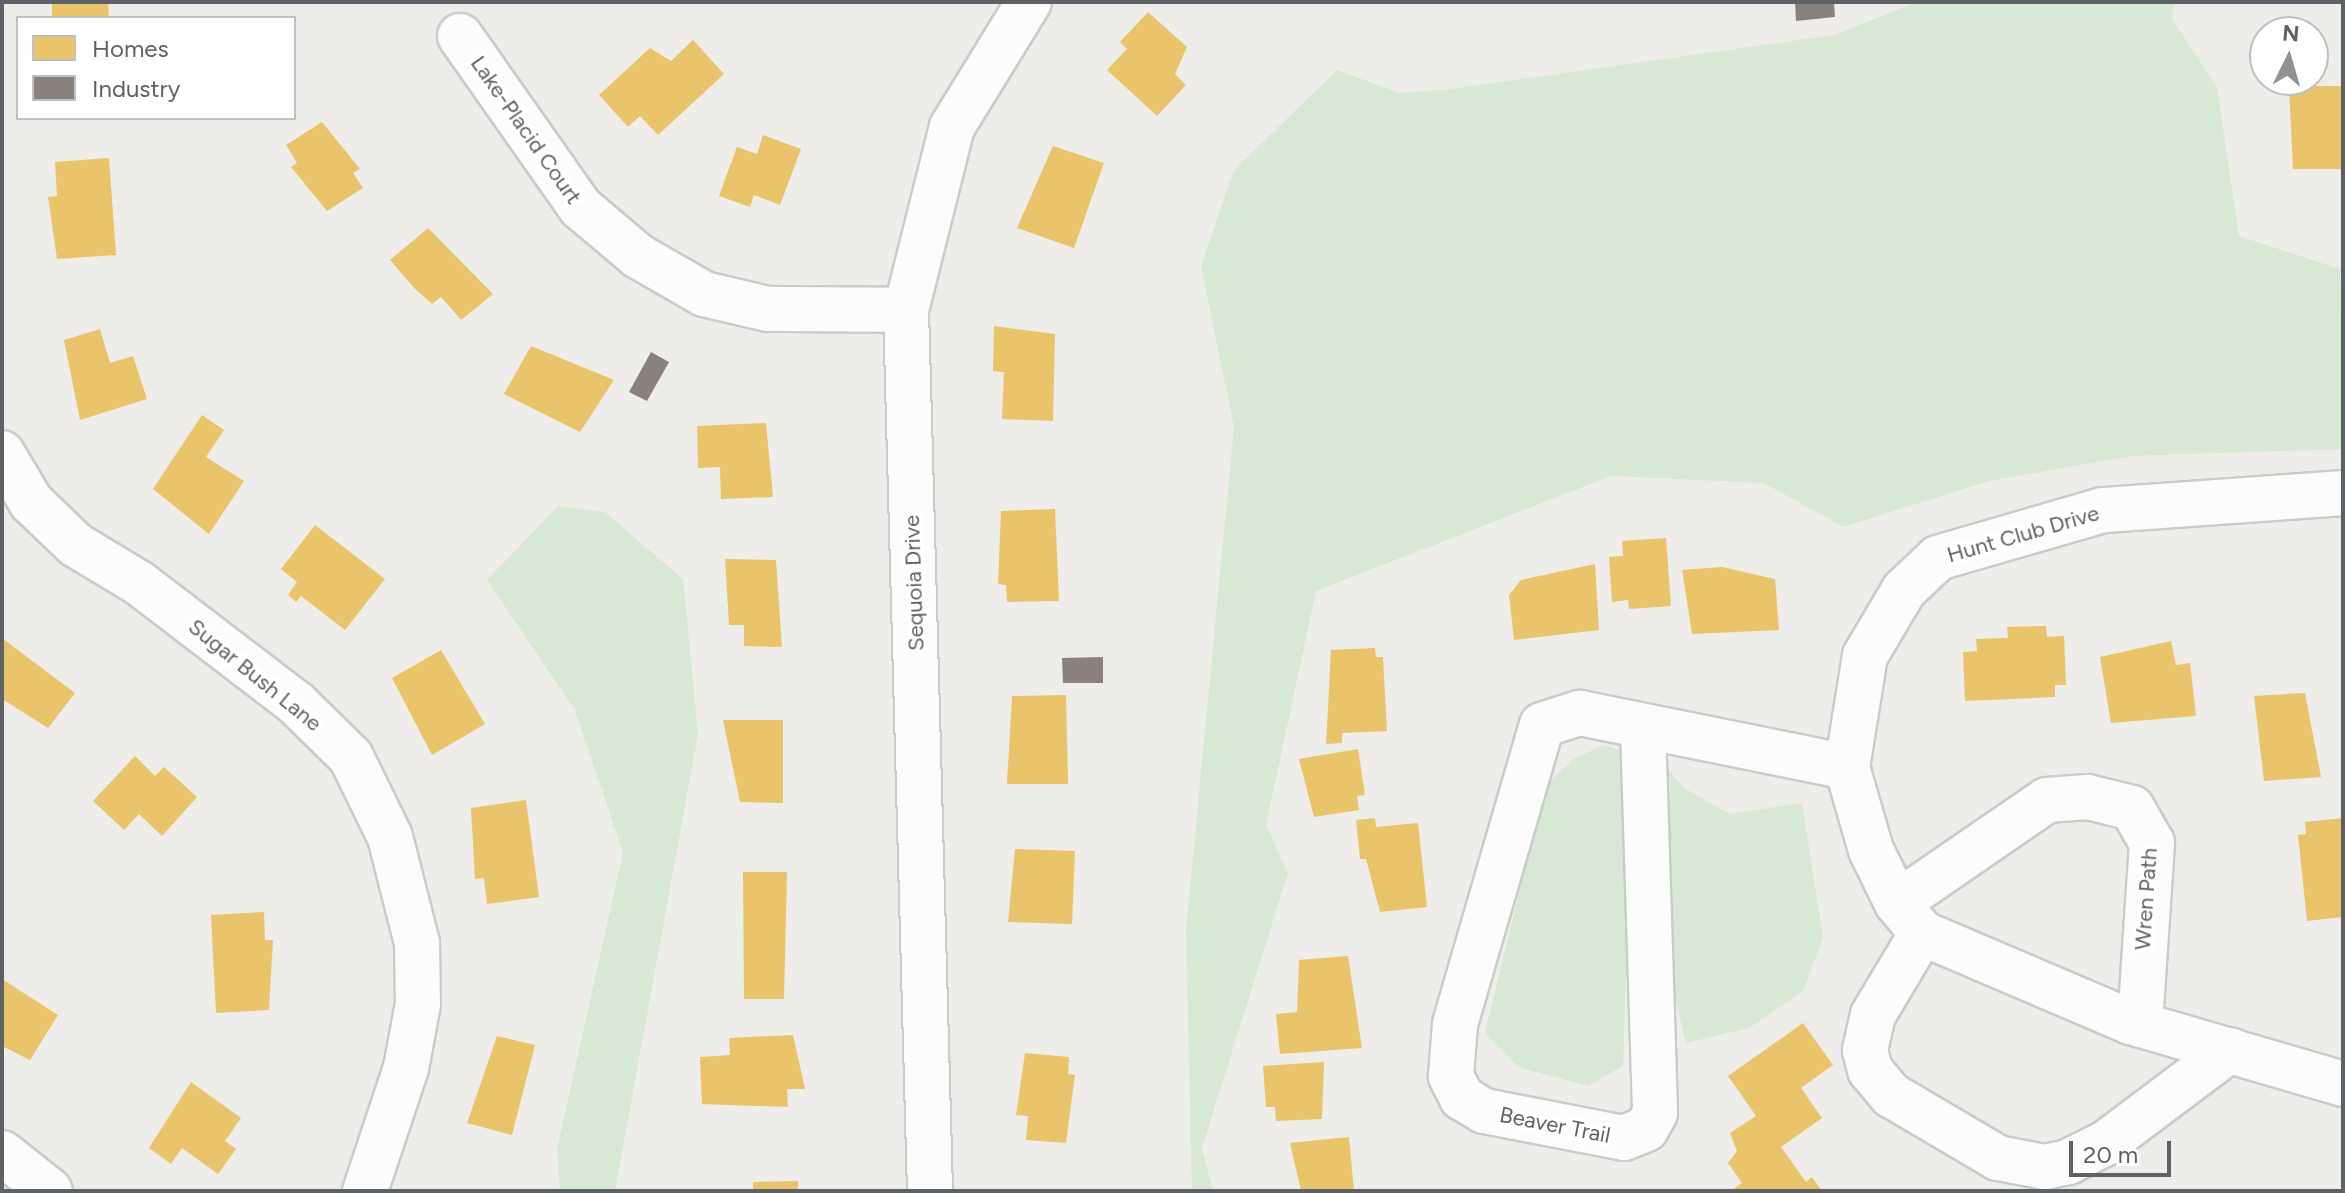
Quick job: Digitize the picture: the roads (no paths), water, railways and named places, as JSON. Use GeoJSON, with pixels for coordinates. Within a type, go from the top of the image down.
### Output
{"type":"FeatureCollection","features":[{"type":"Feature","properties":{"kind":"street","name":"Sequoia Drive"},"geometry":{"type":"LineString","coordinates":[[930,1191],[906,310],[952,127],[1029,2]]}},
{"type":"Feature","properties":{"kind":"street","name":"Lake-Placid Court"},"geometry":{"type":"LineString","coordinates":[[460,36],[580,207],[638,256],[704,294],[768,309],[906,310]]}},
{"type":"Feature","properties":{"kind":"street","name":"Sugar Bush Lane"},"geometry":{"type":"LineString","coordinates":[[2,453],[31,502],[76,545],[139,583],[296,703],[351,757],[390,837],[417,943],[418,1004],[406,1068],[365,1191]]}},
{"type":"Feature","properties":{"kind":"street","name":"Hunt Club Drive"},"geometry":{"type":"LineString","coordinates":[[1909,918],[1847,767],[1865,656],[1904,590],[1938,558],[2103,510],[2343,493]]}},
{"type":"Feature","properties":{"kind":"street","name":"Beaver Trail"},"geometry":{"type":"LineString","coordinates":[[1580,713],[1643,728],[1655,1113],[1646,1129],[1624,1138],[1484,1111],[1462,1098],[1451,1076],[1455,1024],[1534,738],[1542,725],[1580,713]]}},
{"type":"Feature","properties":{"kind":"street"},"geometry":{"type":"LineString","coordinates":[[1643,728],[1690,730],[1847,767]]}},
{"type":"Feature","properties":{"kind":"street","name":"Wren Path"},"geometry":{"type":"LineString","coordinates":[[1909,918],[2047,800],[2088,797],[2132,808],[2152,843],[2140,1025]]}},
{"type":"Feature","properties":{"kind":"street"},"geometry":{"type":"LineString","coordinates":[[2230,1050],[2106,1143],[2068,1162],[2045,1167],[1998,1158],[1891,1095],[1870,1070],[1865,1050],[1873,1015],[1909,918],[2140,1025],[2230,1050],[2343,1084]]}},
{"type":"Feature","properties":{"kind":"street"},"geometry":{"type":"LineString","coordinates":[[2,1153],[50,1191]]}}]}
